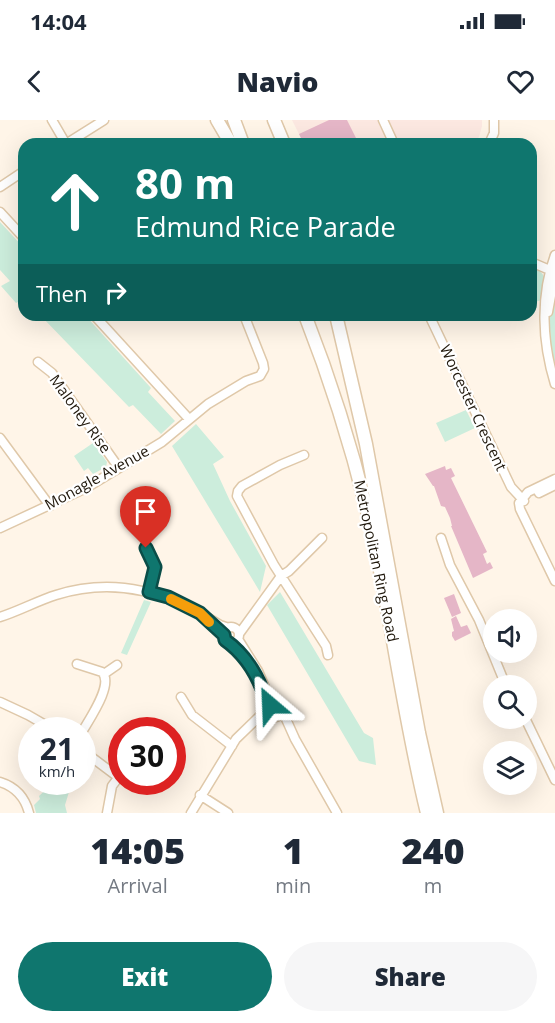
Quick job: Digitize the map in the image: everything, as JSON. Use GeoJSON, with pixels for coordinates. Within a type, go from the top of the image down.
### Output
{"type":"FeatureCollection","features":[{"type":"Feature","properties":{"kind":"highway"},"geometry":{"type":"LineString","coordinates":[[217,120],[228,138]]}},
{"type":"Feature","properties":{"kind":"highway"},"geometry":{"type":"LineString","coordinates":[[234,120],[241,138]]}},
{"type":"Feature","properties":{"kind":"highway"},"geometry":{"type":"LineString","coordinates":[[274,120],[282,138]]}},
{"type":"Feature","properties":{"kind":"highway","name":"Metropolitan Ring Road"},"geometry":{"type":"LineString","coordinates":[[307,321],[333,393],[360,482],[427,813]]}},
{"type":"Feature","properties":{"kind":"highway","name":"Metropolitan Ring Road"},"geometry":{"type":"LineString","coordinates":[[337,321],[366,444],[417,722],[437,813]]}},
{"type":"Feature","properties":{"kind":"street"},"geometry":{"type":"LineString","coordinates":[[52,120],[62,138]]}},
{"type":"Feature","properties":{"kind":"street"},"geometry":{"type":"LineString","coordinates":[[76,138],[104,120]]}},
{"type":"Feature","properties":{"kind":"street"},"geometry":{"type":"LineString","coordinates":[[383,120],[391,138]]}},
{"type":"Feature","properties":{"kind":"street"},"geometry":{"type":"LineString","coordinates":[[492,138],[494,120]]}},
{"type":"Feature","properties":{"kind":"street"},"geometry":{"type":"LineString","coordinates":[[0,187],[18,175]]}},
{"type":"Feature","properties":{"kind":"street"},"geometry":{"type":"LineString","coordinates":[[0,212],[18,232]]}},
{"type":"Feature","properties":{"kind":"street"},"geometry":{"type":"LineString","coordinates":[[555,255],[544,298],[548,355],[555,384]]}},
{"type":"Feature","properties":{"kind":"street"},"geometry":{"type":"LineString","coordinates":[[537,264],[553,269]]}},
{"type":"Feature","properties":{"kind":"street"},"geometry":{"type":"LineString","coordinates":[[103,321],[189,419]]}},
{"type":"Feature","properties":{"kind":"street","name":"Monagle Avenue"},"geometry":{"type":"LineString","coordinates":[[0,528],[73,496],[162,442],[208,404],[262,374],[263,363],[246,321]]}},
{"type":"Feature","properties":{"kind":"street","name":"Worcester Crescent"},"geometry":{"type":"LineString","coordinates":[[432,321],[511,487],[523,500]]}},
{"type":"Feature","properties":{"kind":"street","name":"Maloney Rise"},"geometry":{"type":"LineString","coordinates":[[38,362],[52,374],[119,468]]}},
{"type":"Feature","properties":{"kind":"street"},"geometry":{"type":"LineString","coordinates":[[0,438],[50,506]]}},
{"type":"Feature","properties":{"kind":"street"},"geometry":{"type":"LineString","coordinates":[[304,455],[242,486],[237,496],[283,580],[323,641],[328,655]]}},
{"type":"Feature","properties":{"kind":"street"},"geometry":{"type":"LineString","coordinates":[[555,479],[528,492],[523,500],[523,513],[555,581]]}},
{"type":"Feature","properties":{"kind":"street"},"geometry":{"type":"LineString","coordinates":[[523,500],[555,485]]}},
{"type":"Feature","properties":{"kind":"street"},"geometry":{"type":"LineString","coordinates":[[232,634],[253,615],[322,537]]}},
{"type":"Feature","properties":{"kind":"street"},"geometry":{"type":"LineString","coordinates":[[441,538],[450,565],[479,620],[502,675]]}},
{"type":"Feature","properties":{"kind":"street"},"geometry":{"type":"LineString","coordinates":[[146,548],[155,567],[149,592]]}},
{"type":"Feature","properties":{"kind":"street"},"geometry":{"type":"LineString","coordinates":[[0,617],[53,596],[85,588],[124,588],[149,592],[168,597],[203,615],[232,634],[258,671],[273,710],[295,739],[337,813]]}},
{"type":"Feature","properties":{"kind":"street"},"geometry":{"type":"LineString","coordinates":[[77,664],[96,669],[104,674],[106,680],[105,688],[90,717]]}},
{"type":"Feature","properties":{"kind":"street"},"geometry":{"type":"LineString","coordinates":[[104,674],[117,665]]}},
{"type":"Feature","properties":{"kind":"street"},"geometry":{"type":"LineString","coordinates":[[181,697],[198,720],[232,746]]}},
{"type":"Feature","properties":{"kind":"street"},"geometry":{"type":"LineString","coordinates":[[0,702],[31,717]]}},
{"type":"Feature","properties":{"kind":"street"},"geometry":{"type":"LineString","coordinates":[[191,813],[200,795],[246,728],[273,710]]}},
{"type":"Feature","properties":{"kind":"street"},"geometry":{"type":"LineString","coordinates":[[530,729],[555,780]]}},
{"type":"Feature","properties":{"kind":"street"},"geometry":{"type":"LineString","coordinates":[[0,782],[13,787],[21,795],[29,813]]}},
{"type":"Feature","properties":{"kind":"street"},"geometry":{"type":"LineString","coordinates":[[107,813],[110,795]]}},
{"type":"Feature","properties":{"kind":"street"},"geometry":{"type":"LineString","coordinates":[[200,795],[228,813]]}},
{"type":"Feature","properties":{"kind":"shaded area"},"geometry":{"type":"Polygon","coordinates":[[[292,120],[482,120],[478,138],[301,138],[292,120]]]}},
{"type":"Feature","properties":{"kind":"green space"},"geometry":{"type":"Polygon","coordinates":[[[0,222],[18,242],[18,302],[16,303],[1,286],[10,281],[0,270],[0,222]]]}},
{"type":"Feature","properties":{"kind":"green space"},"geometry":{"type":"Polygon","coordinates":[[[537,269],[545,280],[542,300],[537,301],[537,269]]]}},
{"type":"Feature","properties":{"kind":"green space"},"geometry":{"type":"Polygon","coordinates":[[[555,282],[555,363],[552,360],[549,322],[555,282]]]}},
{"type":"Feature","properties":{"kind":"green space"},"geometry":{"type":"Polygon","coordinates":[[[46,321],[90,321],[151,388],[148,392],[175,421],[161,434],[133,405],[129,407],[46,321]]]}},
{"type":"Feature","properties":{"kind":"green space"},"geometry":{"type":"Polygon","coordinates":[[[466,410],[475,428],[445,442],[436,423],[466,410]]]}},
{"type":"Feature","properties":{"kind":"green space"},"geometry":{"type":"Polygon","coordinates":[[[196,424],[224,457],[213,464],[230,501],[266,566],[260,592],[172,446],[196,424]]]}},
{"type":"Feature","properties":{"kind":"green space"},"geometry":{"type":"Polygon","coordinates":[[[93,443],[107,462],[106,467],[93,474],[88,468],[84,471],[74,456],[93,443]]]}},
{"type":"Feature","properties":{"kind":"green space"},"geometry":{"type":"Polygon","coordinates":[[[167,497],[169,502],[152,538],[146,536],[160,506],[157,507],[154,502],[167,497]]]}},
{"type":"Feature","properties":{"kind":"green space"},"geometry":{"type":"Polygon","coordinates":[[[280,592],[364,733],[373,738],[376,765],[359,761],[267,605],[280,592]]]}},
{"type":"Feature","properties":{"kind":"green space"},"geometry":{"type":"Polygon","coordinates":[[[144,600],[151,602],[127,655],[121,653],[144,600]]]}},
{"type":"Feature","properties":{"kind":"green space"},"geometry":{"type":"Polygon","coordinates":[[[68,795],[65,805],[67,813],[36,813],[34,805],[40,799],[39,796],[68,795]]]}},
{"type":"Feature","properties":{"kind":"building"},"geometry":{"type":"Polygon","coordinates":[[[329,120],[347,120],[356,138],[301,138],[299,134],[329,120]]]}},
{"type":"Feature","properties":{"kind":"building"},"geometry":{"type":"Polygon","coordinates":[[[445,466],[446,470],[451,468],[455,476],[451,478],[487,552],[483,554],[487,564],[490,562],[493,568],[473,578],[445,507],[441,506],[434,486],[425,474],[445,466]]]}},
{"type":"Feature","properties":{"kind":"building"},"geometry":{"type":"Polygon","coordinates":[[[454,594],[461,613],[452,617],[444,598],[454,594]]]}},
{"type":"Feature","properties":{"kind":"building"},"geometry":{"type":"Polygon","coordinates":[[[456,616],[461,627],[467,625],[471,633],[455,641],[452,636],[454,631],[451,619],[456,616]]]}},
{"type":"Feature","properties":{"kind":"slow traffic"},"geometry":{"type":"LineString","coordinates":[[171,599],[200,613],[209,622]]}},
{"type":"Feature","properties":{"kind":"route"},"geometry":{"type":"LineString","coordinates":[[146,548],[155,567],[149,592],[168,597],[200,613],[224,635],[225,640],[245,658],[268,706],[270,705]]}}]}
